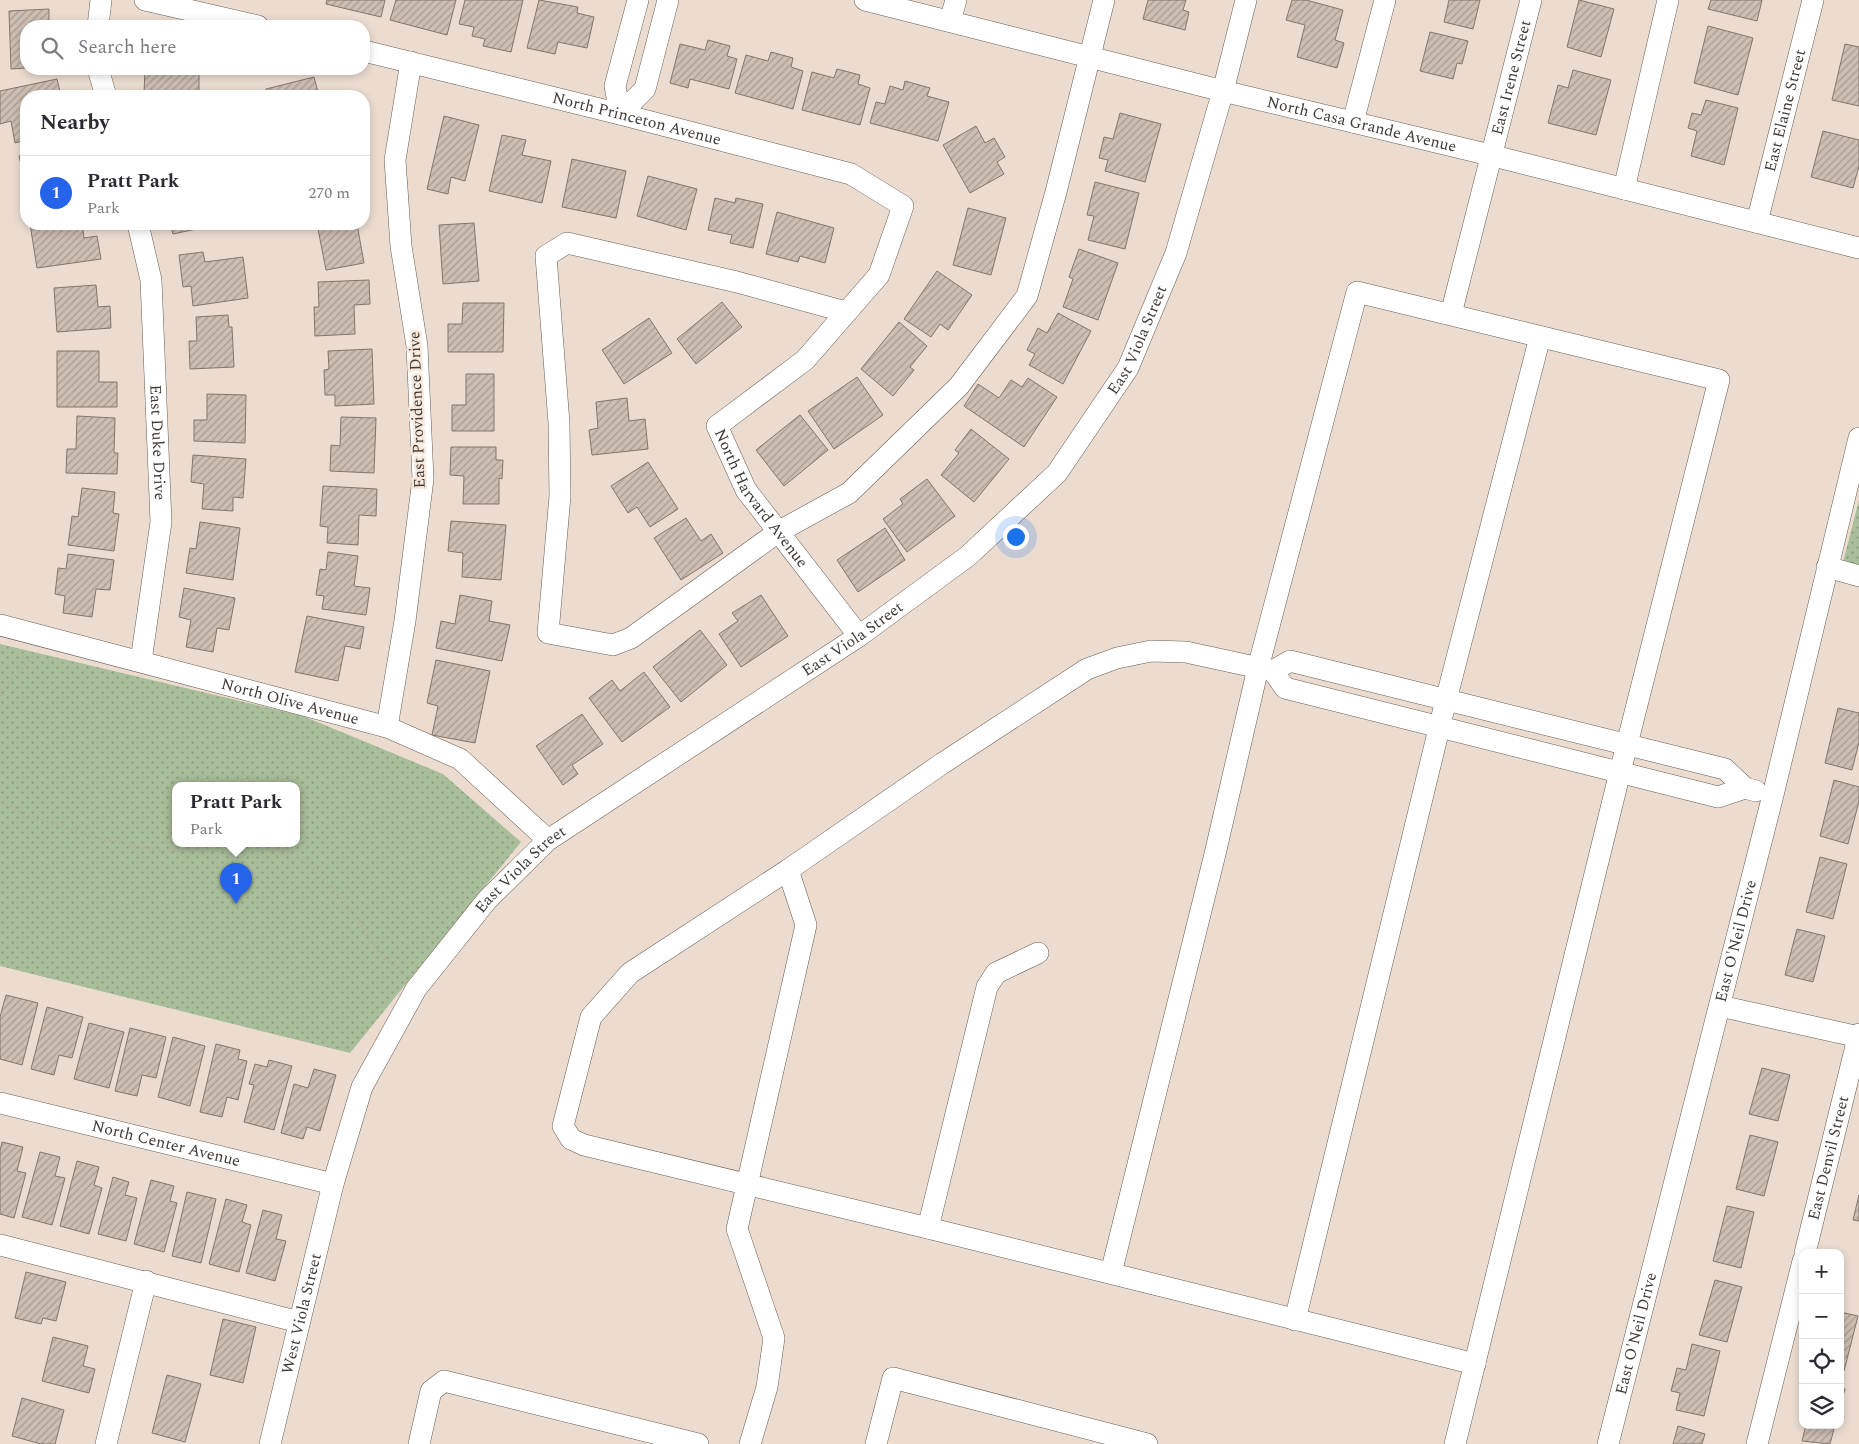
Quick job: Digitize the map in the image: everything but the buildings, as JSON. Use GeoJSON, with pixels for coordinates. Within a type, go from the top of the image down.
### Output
{"type":"FeatureCollection","features":[{"type":"Feature","properties":{"kind":"street"},"geometry":{"type":"LineString","coordinates":[[99,20],[101,0]]}},
{"type":"Feature","properties":{"kind":"street"},"geometry":{"type":"LineString","coordinates":[[145,0],[232,20]]}},
{"type":"Feature","properties":{"kind":"street"},"geometry":{"type":"LineString","coordinates":[[620,114],[615,86],[638,0]]}},
{"type":"Feature","properties":{"kind":"street"},"geometry":{"type":"LineString","coordinates":[[620,114],[645,89],[668,0]]}},
{"type":"Feature","properties":{"kind":"street","name":"North Casa Grande Avenue"},"geometry":{"type":"LineString","coordinates":[[865,0],[1223,91],[1490,155],[1859,248]]}},
{"type":"Feature","properties":{"kind":"street"},"geometry":{"type":"LineString","coordinates":[[950,21],[956,0]]}},
{"type":"Feature","properties":{"kind":"street"},"geometry":{"type":"LineString","coordinates":[[846,312],[737,282],[567,243],[546,256],[559,423],[560,496],[548,633],[613,645],[631,638],[778,532],[849,493],[911,435],[959,386],[1026,296],[1056,192],[1104,0]]}},
{"type":"Feature","properties":{"kind":"street","name":"East Viola Street"},"geometry":{"type":"LineString","coordinates":[[333,1184],[362,1087],[420,984],[487,900],[548,840],[859,636],[968,556],[1057,473],[1128,368],[1176,253],[1223,91],[1246,0]]}},
{"type":"Feature","properties":{"kind":"street"},"geometry":{"type":"LineString","coordinates":[[1353,122],[1385,0]]}},
{"type":"Feature","properties":{"kind":"street","name":"East Irene Street"},"geometry":{"type":"LineString","coordinates":[[1451,314],[1531,0]]}},
{"type":"Feature","properties":{"kind":"street"},"geometry":{"type":"LineString","coordinates":[[1624,189],[1668,0]]}},
{"type":"Feature","properties":{"kind":"street","name":"East Elaine Street"},"geometry":{"type":"LineString","coordinates":[[1757,222],[1813,0]]}},
{"type":"Feature","properties":{"kind":"street","name":"North Princeton Avenue"},"geometry":{"type":"LineString","coordinates":[[370,52],[620,114],[851,174],[904,206]]}},
{"type":"Feature","properties":{"kind":"street","name":"East Providence Drive"},"geometry":{"type":"LineString","coordinates":[[387,727],[405,621],[423,479],[418,346],[401,246],[394,160],[411,62]]}},
{"type":"Feature","properties":{"kind":"street"},"geometry":{"type":"LineString","coordinates":[[100,75],[104,90]]}},
{"type":"Feature","properties":{"kind":"street","name":"North Harvard Avenue"},"geometry":{"type":"LineString","coordinates":[[859,636],[746,490],[717,426],[805,360],[879,275],[904,206]]}},
{"type":"Feature","properties":{"kind":"street","name":"East Duke Drive"},"geometry":{"type":"LineString","coordinates":[[139,230],[151,280],[161,522],[142,661]]}},
{"type":"Feature","properties":{"kind":"street"},"geometry":{"type":"LineString","coordinates":[[1112,1273],[1215,854],[1265,670],[1357,292],[1720,380],[1620,772],[1456,1444]]}},
{"type":"Feature","properties":{"kind":"street"},"geometry":{"type":"LineString","coordinates":[[1295,1320],[1439,727],[1540,336]]}},
{"type":"Feature","properties":{"kind":"street","name":"East O'Neil Drive"},"geometry":{"type":"LineString","coordinates":[[1608,1444],[1773,795],[1859,438]]}},
{"type":"Feature","properties":{"kind":"street"},"geometry":{"type":"LineString","coordinates":[[1827,567],[1859,576]]}},
{"type":"Feature","properties":{"kind":"street","name":"North Olive Avenue"},"geometry":{"type":"LineString","coordinates":[[0,625],[387,727],[460,759],[548,840]]}},
{"type":"Feature","properties":{"kind":"street"},"geometry":{"type":"LineString","coordinates":[[1475,1364],[1112,1273],[584,1146],[570,1139],[563,1126],[592,1017],[630,973],[788,870],[943,763],[1087,669],[1117,658],[1151,651],[1186,652],[1265,670],[1285,688],[1718,797],[1745,788]]}},
{"type":"Feature","properties":{"kind":"street"},"geometry":{"type":"LineString","coordinates":[[1265,670],[1290,661],[1725,769],[1745,788],[1773,795]]}},
{"type":"Feature","properties":{"kind":"street"},"geometry":{"type":"LineString","coordinates":[[1686,789],[1693,762]]}},
{"type":"Feature","properties":{"kind":"street"},"geometry":{"type":"LineString","coordinates":[[750,1444],[767,1387],[774,1338],[737,1229],[806,925],[788,870]]}},
{"type":"Feature","properties":{"kind":"street"},"geometry":{"type":"LineString","coordinates":[[928,1228],[987,987],[996,973],[1038,953]]}},
{"type":"Feature","properties":{"kind":"street"},"geometry":{"type":"LineString","coordinates":[[1720,1006],[1859,1036]]}},
{"type":"Feature","properties":{"kind":"street","name":"East Denvil Street"},"geometry":{"type":"LineString","coordinates":[[1806,1249],[1859,1036]]}},
{"type":"Feature","properties":{"kind":"street","name":"North Center Avenue"},"geometry":{"type":"LineString","coordinates":[[0,1103],[333,1184]]}},
{"type":"Feature","properties":{"kind":"street","name":"West Viola Street"},"geometry":{"type":"LineString","coordinates":[[270,1444],[333,1184]]}},
{"type":"Feature","properties":{"kind":"street"},"geometry":{"type":"LineString","coordinates":[[0,1244],[300,1322]]}},
{"type":"Feature","properties":{"kind":"street"},"geometry":{"type":"LineString","coordinates":[[1757,1444],[1799,1277]]}},
{"type":"Feature","properties":{"kind":"street"},"geometry":{"type":"LineString","coordinates":[[106,1444],[146,1281]]}},
{"type":"Feature","properties":{"kind":"street"},"geometry":{"type":"LineString","coordinates":[[876,1444],[893,1378],[1147,1444]]}},
{"type":"Feature","properties":{"kind":"street"},"geometry":{"type":"LineString","coordinates":[[418,1444],[431,1392],[444,1381],[698,1444]]}},
{"type":"Feature","properties":{"kind":"path"},"geometry":{"type":"LineString","coordinates":[[0,701],[4,688],[50,637]]}},
{"type":"Feature","properties":{"kind":"path"},"geometry":{"type":"LineString","coordinates":[[0,797],[1,801],[13,809],[73,830],[133,845],[163,850],[192,847]]}},
{"type":"Feature","properties":{"kind":"path"},"geometry":{"type":"LineString","coordinates":[[266,847],[287,851],[319,876],[338,893],[386,959],[397,970],[420,984]]}},
{"type":"Feature","properties":{"kind":"green space"},"geometry":{"type":"Polygon","coordinates":[[[1859,500],[1859,582],[1839,578],[1859,500]]]}},
{"type":"Feature","properties":{"kind":"green space"},"geometry":{"type":"Polygon","coordinates":[[[0,644],[303,716],[443,774],[521,842],[350,1053],[0,966],[0,644]]]}},
{"type":"Feature","properties":{"kind":"place","name":"Pratt Park"},"geometry":{"type":"Point","coordinates":[236,904]}}]}
